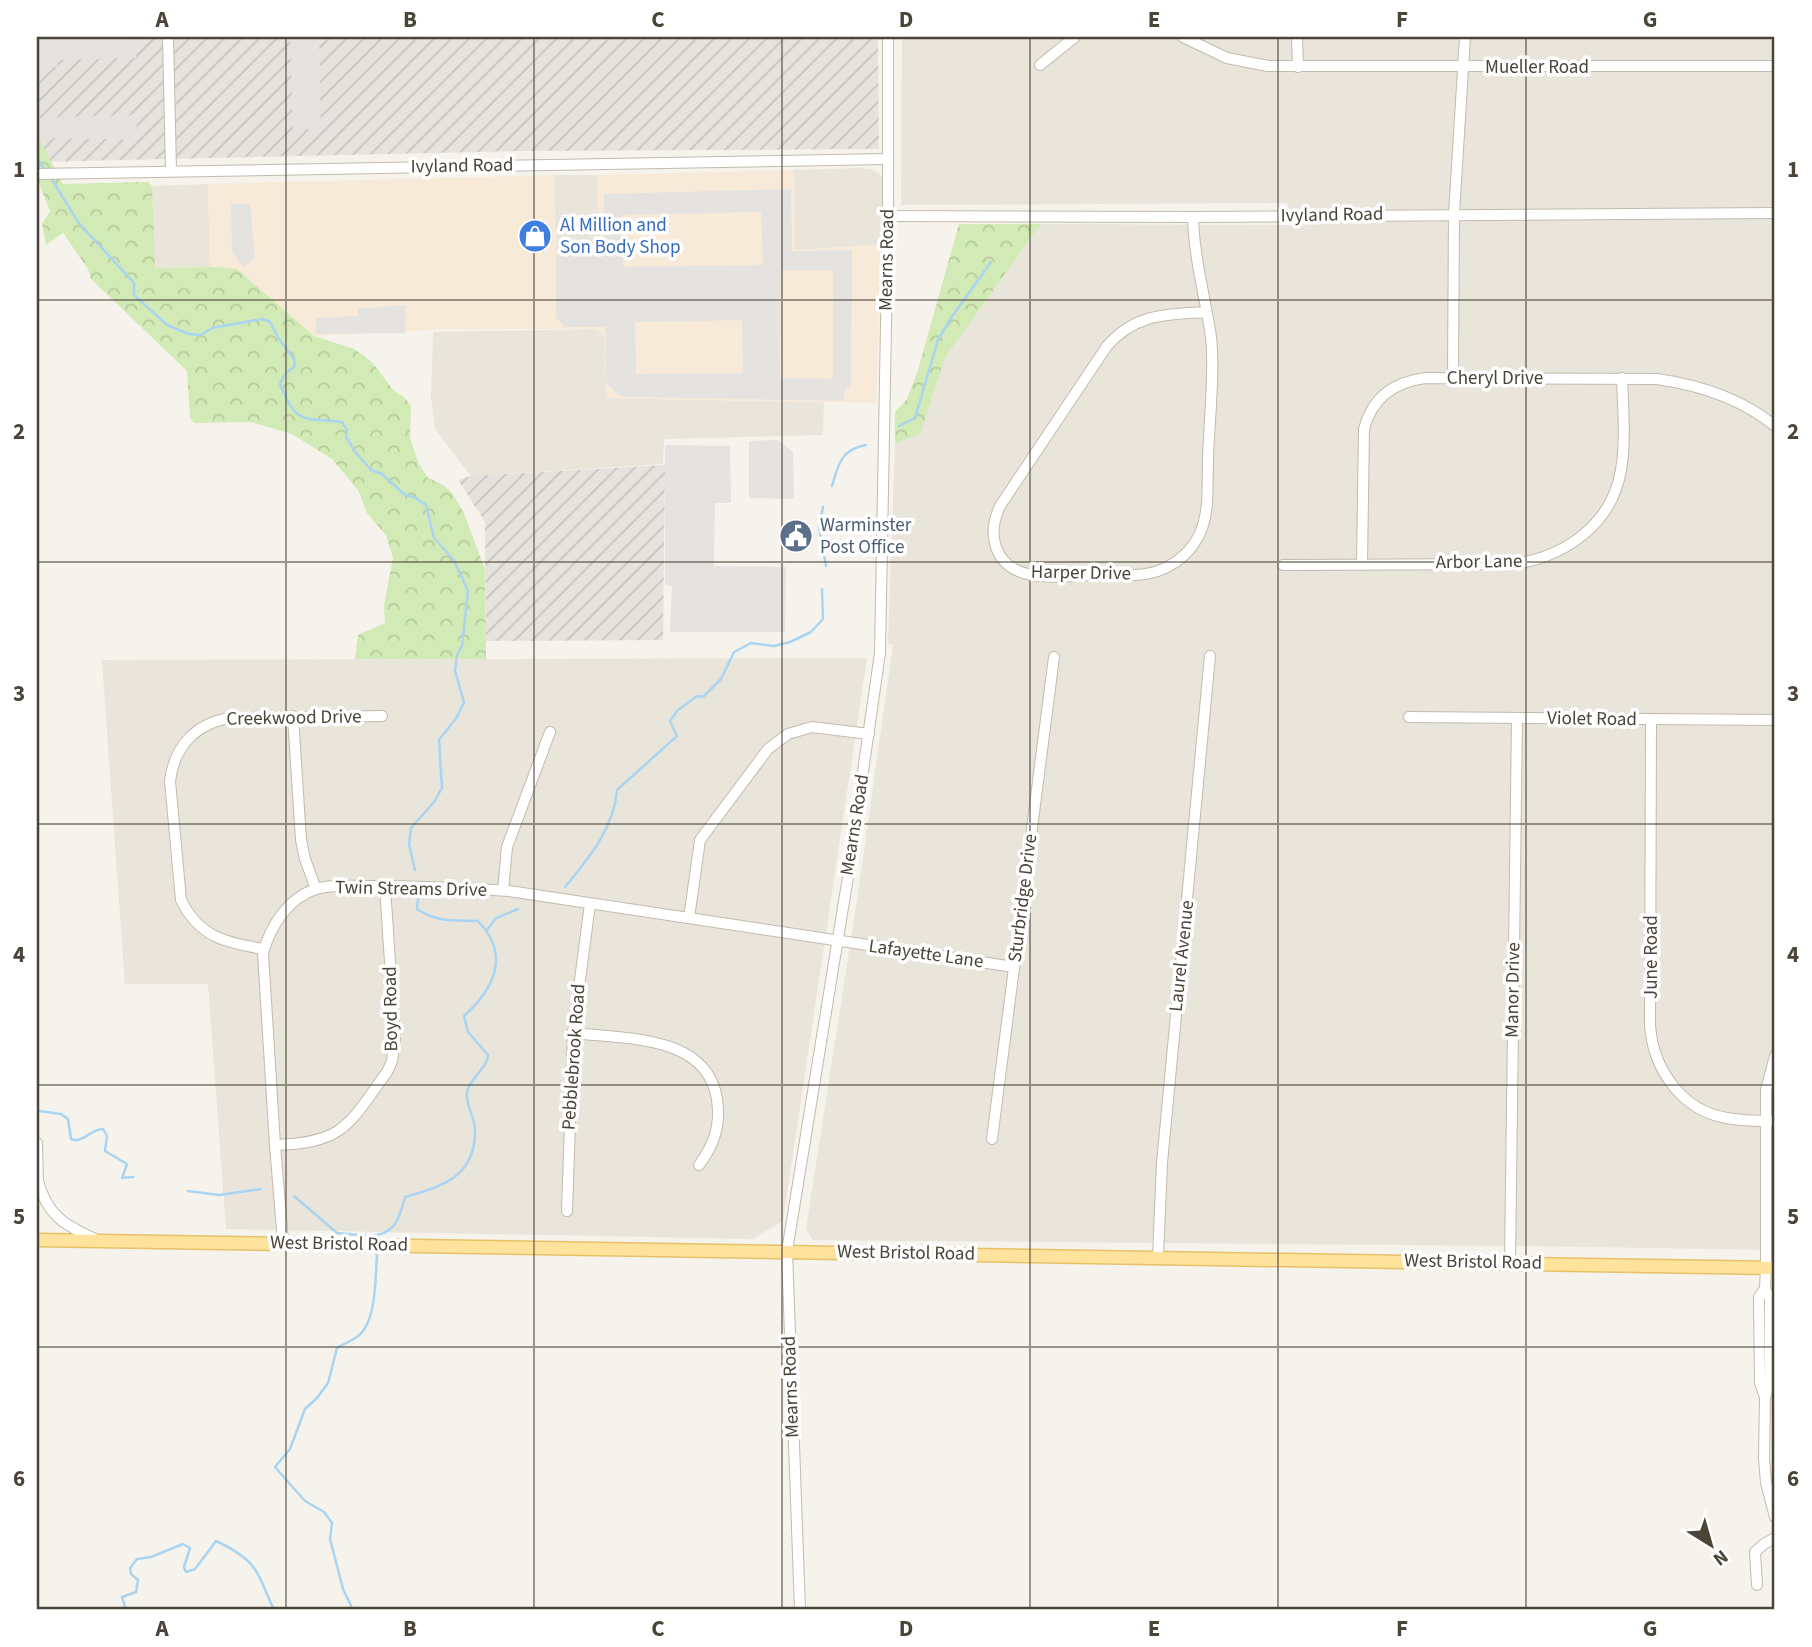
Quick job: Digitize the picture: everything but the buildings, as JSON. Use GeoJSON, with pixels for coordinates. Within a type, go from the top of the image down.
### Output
{"type":"FeatureCollection","features":[{"type":"Feature","properties":{"kind":"main road","name":"West Bristol Road"},"geometry":{"type":"LineString","coordinates":[[37,1240],[1771,1268]]}},
{"type":"Feature","properties":{"kind":"street"},"geometry":{"type":"LineString","coordinates":[[168,37],[171,171]]}},
{"type":"Feature","properties":{"kind":"street","name":"Mearns Road"},"geometry":{"type":"LineString","coordinates":[[800,1610],[787,1251],[880,653],[888,216],[888,37]]}},
{"type":"Feature","properties":{"kind":"street"},"geometry":{"type":"LineString","coordinates":[[1040,65],[1075,37]]}},
{"type":"Feature","properties":{"kind":"street","name":"Mueller Road"},"geometry":{"type":"LineString","coordinates":[[1183,37],[1235,60],[1268,66],[1775,66]]}},
{"type":"Feature","properties":{"kind":"street"},"geometry":{"type":"LineString","coordinates":[[1297,37],[1298,67]]}},
{"type":"Feature","properties":{"kind":"street"},"geometry":{"type":"LineString","coordinates":[[1453,378],[1454,214],[1465,37]]}},
{"type":"Feature","properties":{"kind":"street","name":"Ivyland Road"},"geometry":{"type":"LineString","coordinates":[[40,174],[888,159]]}},
{"type":"Feature","properties":{"kind":"street","name":"Ivyland Road"},"geometry":{"type":"LineString","coordinates":[[888,216],[1775,213]]}},
{"type":"Feature","properties":{"kind":"street","name":"Harper Drive"},"geometry":{"type":"LineString","coordinates":[[1193,217],[1194,247],[1206,312],[1211,340],[1205,518],[1200,534],[1178,561],[1149,574],[1046,577],[1024,574],[1011,568],[999,556],[993,538],[994,519],[1107,346],[1119,332],[1136,322],[1155,316],[1206,312]]}},
{"type":"Feature","properties":{"kind":"street","name":"Cheryl Drive"},"geometry":{"type":"LineString","coordinates":[[1362,564],[1362,443],[1367,417],[1381,397],[1400,383],[1425,378],[1622,378],[1669,381],[1705,390],[1748,407],[1775,426]]}},
{"type":"Feature","properties":{"kind":"street","name":"Arbor Lane"},"geometry":{"type":"LineString","coordinates":[[1283,565],[1515,564],[1547,557],[1573,543],[1586,533],[1606,509],[1618,485],[1622,461],[1622,378]]}},
{"type":"Feature","properties":{"kind":"street","name":"Laurel Avenue"},"geometry":{"type":"LineString","coordinates":[[1158,1257],[1162,1163],[1210,656]]}},
{"type":"Feature","properties":{"kind":"street","name":"Sturbridge Drive"},"geometry":{"type":"LineString","coordinates":[[992,1139],[1054,657]]}},
{"type":"Feature","properties":{"kind":"street"},"geometry":{"type":"LineString","coordinates":[[293,716],[301,840],[316,889]]}},
{"type":"Feature","properties":{"kind":"street","name":"Creekwood Drive"},"geometry":{"type":"LineString","coordinates":[[264,949],[230,943],[216,937],[196,924],[187,913],[178,891],[170,781],[171,769],[179,750],[188,737],[207,723],[229,718],[382,716]]}},
{"type":"Feature","properties":{"kind":"street","name":"Violet Road"},"geometry":{"type":"LineString","coordinates":[[1409,717],[1775,720]]}},
{"type":"Feature","properties":{"kind":"street","name":"Manor Drive"},"geometry":{"type":"LineString","coordinates":[[1510,1262],[1517,718]]}},
{"type":"Feature","properties":{"kind":"street","name":"June Road"},"geometry":{"type":"LineString","coordinates":[[1651,719],[1650,1025],[1653,1048],[1673,1087],[1692,1104],[1727,1119],[1770,1121]]}},
{"type":"Feature","properties":{"kind":"street"},"geometry":{"type":"LineString","coordinates":[[689,918],[700,840],[768,749],[788,734],[812,727],[869,734]]}},
{"type":"Feature","properties":{"kind":"street"},"geometry":{"type":"LineString","coordinates":[[503,890],[507,847],[550,732]]}},
{"type":"Feature","properties":{"kind":"street","name":"Twin Streams Drive"},"geometry":{"type":"LineString","coordinates":[[284,1242],[275,1144],[264,949],[281,915],[296,901],[316,889],[339,885],[503,890],[837,940]]}},
{"type":"Feature","properties":{"kind":"street","name":"Boyd Road"},"geometry":{"type":"LineString","coordinates":[[275,1144],[314,1142],[342,1130],[380,1082],[392,1061],[395,1039],[385,886]]}},
{"type":"Feature","properties":{"kind":"street","name":"Pebblebrook Road"},"geometry":{"type":"LineString","coordinates":[[567,1211],[573,1033],[590,904]]}},
{"type":"Feature","properties":{"kind":"street","name":"Lafayette Lane"},"geometry":{"type":"LineString","coordinates":[[837,940],[1014,967]]}},
{"type":"Feature","properties":{"kind":"street"},"geometry":{"type":"LineString","coordinates":[[573,1033],[667,1046],[696,1060],[704,1068],[716,1093],[718,1124],[711,1147],[699,1165]]}},
{"type":"Feature","properties":{"kind":"street"},"geometry":{"type":"LineString","coordinates":[[1775,1056],[1766,1090],[1770,1121],[1771,1268],[1765,1289],[1770,1299],[1770,1397],[1764,1450],[1766,1483],[1775,1517]]}},
{"type":"Feature","properties":{"kind":"street"},"geometry":{"type":"LineString","coordinates":[[37,1143],[37,1196]]}},
{"type":"Feature","properties":{"kind":"street"},"geometry":{"type":"LineString","coordinates":[[38,1181],[43,1199],[58,1219],[99,1241]]}},
{"type":"Feature","properties":{"kind":"street"},"geometry":{"type":"LineString","coordinates":[[1756,1585],[1755,1552],[1775,1538]]}},
{"type":"Feature","properties":{"kind":"shaded area"},"geometry":{"type":"Polygon","coordinates":[[[37,37],[878,37],[879,149],[522,151],[37,162],[37,37]]]}},
{"type":"Feature","properties":{"kind":"shaded area"},"geometry":{"type":"Polygon","coordinates":[[[135,37],[136,58],[58,60],[57,67],[37,66],[37,38],[135,37]]]}},
{"type":"Feature","properties":{"kind":"shaded area"},"geometry":{"type":"Polygon","coordinates":[[[290,37],[319,37],[321,129],[293,130],[290,37]]]}},
{"type":"Feature","properties":{"kind":"shaded area"},"geometry":{"type":"Polygon","coordinates":[[[902,37],[1775,37],[1775,1250],[813,1240],[806,1229],[893,645],[888,643],[895,443],[920,435],[945,358],[1043,224],[1289,225],[1288,203],[901,205],[902,37]]]}},
{"type":"Feature","properties":{"kind":"shaded area"},"geometry":{"type":"Polygon","coordinates":[[[136,115],[137,140],[39,138],[38,118],[136,115]]]}},
{"type":"Feature","properties":{"kind":"shaded area"},"geometry":{"type":"Polygon","coordinates":[[[871,169],[882,178],[882,245],[795,250],[794,170],[871,169]]]}},
{"type":"Feature","properties":{"kind":"shaded area"},"geometry":{"type":"Polygon","coordinates":[[[794,170],[795,250],[882,245],[876,403],[607,398],[604,336],[596,329],[446,329],[314,336],[237,269],[210,267],[208,184],[554,175],[555,251],[600,252],[597,175],[794,170]]]}},
{"type":"Feature","properties":{"kind":"shaded area"},"geometry":{"type":"Polygon","coordinates":[[[554,175],[597,175],[600,252],[556,251],[554,175]]]}},
{"type":"Feature","properties":{"kind":"shaded area"},"geometry":{"type":"Polygon","coordinates":[[[208,184],[210,267],[154,269],[152,186],[208,184]]]}},
{"type":"Feature","properties":{"kind":"shaded area"},"geometry":{"type":"Polygon","coordinates":[[[791,189],[792,251],[852,250],[851,387],[845,388],[844,401],[624,397],[615,392],[606,383],[605,327],[565,327],[556,317],[556,255],[605,252],[604,194],[791,189]],[[761,212],[621,215],[623,267],[763,265],[761,212]],[[781,270],[780,378],[833,379],[833,270],[781,270]],[[742,320],[635,322],[636,374],[743,373],[742,320]]]}},
{"type":"Feature","properties":{"kind":"shaded area"},"geometry":{"type":"Polygon","coordinates":[[[231,204],[250,204],[255,257],[244,268],[232,252],[231,204]]]}},
{"type":"Feature","properties":{"kind":"shaded area"},"geometry":{"type":"Polygon","coordinates":[[[406,305],[405,333],[315,334],[316,318],[358,316],[358,309],[406,305]]]}},
{"type":"Feature","properties":{"kind":"shaded area"},"geometry":{"type":"Polygon","coordinates":[[[597,329],[604,336],[607,398],[824,402],[823,435],[664,439],[663,464],[471,476],[435,429],[431,398],[433,332],[597,329]]]}},
{"type":"Feature","properties":{"kind":"shaded area"},"geometry":{"type":"Polygon","coordinates":[[[778,440],[793,452],[794,499],[749,498],[749,441],[778,440]]]}},
{"type":"Feature","properties":{"kind":"shaded area"},"geometry":{"type":"Polygon","coordinates":[[[665,445],[730,446],[731,503],[715,503],[714,566],[786,567],[785,632],[670,632],[672,586],[665,585],[665,445]]]}},
{"type":"Feature","properties":{"kind":"shaded area"},"geometry":{"type":"Polygon","coordinates":[[[665,465],[663,640],[486,641],[485,522],[458,480],[471,476],[665,465]]]}},
{"type":"Feature","properties":{"kind":"shaded area"},"geometry":{"type":"Polygon","coordinates":[[[867,658],[783,1221],[752,1239],[226,1229],[208,984],[125,984],[102,660],[867,658]]]}},
{"type":"Feature","properties":{"kind":"green space"},"geometry":{"type":"Polygon","coordinates":[[[37,126],[39,138],[63,184],[148,182],[152,186],[155,268],[237,269],[314,336],[354,349],[372,362],[394,391],[404,397],[411,406],[410,438],[418,462],[428,478],[442,484],[452,493],[464,513],[485,570],[486,659],[355,659],[358,635],[385,623],[384,605],[393,558],[386,535],[367,513],[358,490],[332,459],[292,434],[251,422],[194,423],[190,418],[187,371],[91,279],[88,269],[63,233],[46,245],[42,224],[50,211],[37,179],[37,126]]]}},
{"type":"Feature","properties":{"kind":"green space"},"geometry":{"type":"Polygon","coordinates":[[[959,224],[1043,224],[945,358],[920,435],[895,443],[895,412],[907,399],[918,370],[959,224]]]}},
{"type":"Feature","properties":{"kind":"waterway"},"geometry":{"type":"LineString","coordinates":[[37,158],[45,170]]}},
{"type":"Feature","properties":{"kind":"waterway"},"geometry":{"type":"LineString","coordinates":[[51,178],[78,222],[134,283],[134,295],[167,325],[189,334],[201,335],[212,328],[263,319],[270,322],[294,359],[295,366],[285,374],[280,384],[291,407],[302,417],[342,422],[347,430],[346,437],[371,470],[382,474],[405,495],[426,505],[434,538],[454,560],[468,591],[462,646],[457,655],[455,671],[464,702],[457,717],[439,740],[442,788],[434,802],[411,828],[409,844],[415,870]]}},
{"type":"Feature","properties":{"kind":"waterway"},"geometry":{"type":"LineString","coordinates":[[899,426],[915,418],[938,340],[991,262]]}},
{"type":"Feature","properties":{"kind":"waterway"},"geometry":{"type":"LineString","coordinates":[[832,486],[836,471],[846,454],[866,445]]}},
{"type":"Feature","properties":{"kind":"waterway"},"geometry":{"type":"LineString","coordinates":[[823,507],[819,527],[826,566]]}},
{"type":"Feature","properties":{"kind":"waterway"},"geometry":{"type":"LineString","coordinates":[[565,887],[606,830],[617,790],[677,736],[670,721],[677,711],[697,696],[703,697],[721,679],[734,652],[751,643],[774,646],[811,632],[823,619],[822,589]]}},
{"type":"Feature","properties":{"kind":"waterway"},"geometry":{"type":"LineString","coordinates":[[369,1236],[385,1233],[394,1225],[405,1197],[444,1183],[463,1169],[474,1145],[475,1129],[467,1102],[467,1092],[471,1082],[485,1065],[488,1055],[468,1032],[464,1016],[475,1006],[490,983],[495,971],[494,946],[478,921],[432,917],[417,909],[418,899]]}},
{"type":"Feature","properties":{"kind":"waterway"},"geometry":{"type":"LineString","coordinates":[[487,930],[496,918],[518,909]]}},
{"type":"Feature","properties":{"kind":"waterway"},"geometry":{"type":"LineString","coordinates":[[40,1111],[61,1114],[68,1119],[71,1139],[79,1140],[103,1129],[107,1136],[105,1151],[127,1164],[122,1178],[133,1177]]}},
{"type":"Feature","properties":{"kind":"waterway"},"geometry":{"type":"LineString","coordinates":[[188,1191],[219,1195],[261,1189]]}},
{"type":"Feature","properties":{"kind":"waterway"},"geometry":{"type":"LineString","coordinates":[[294,1196],[337,1233],[369,1236],[371,1242]]}},
{"type":"Feature","properties":{"kind":"waterway"},"geometry":{"type":"LineString","coordinates":[[353,1610],[343,1589],[330,1539],[332,1523],[324,1512],[305,1501],[275,1467],[290,1449],[305,1409],[328,1383],[337,1348],[357,1337],[368,1322],[375,1288],[375,1251]]}},
{"type":"Feature","properties":{"kind":"waterway"},"geometry":{"type":"LineString","coordinates":[[126,1610],[122,1597],[136,1592],[138,1580],[131,1574],[130,1568],[137,1559],[151,1557],[183,1544],[190,1548],[184,1567],[186,1572],[195,1569],[216,1541],[240,1555],[254,1568],[274,1610]]}},
{"type":"Feature","properties":{"kind":"place","name":"Al Million and Son Body Shop"},"geometry":{"type":"Point","coordinates":[535,236]}},
{"type":"Feature","properties":{"kind":"place","name":"Warminster Post Office"},"geometry":{"type":"Point","coordinates":[796,536]}}]}
